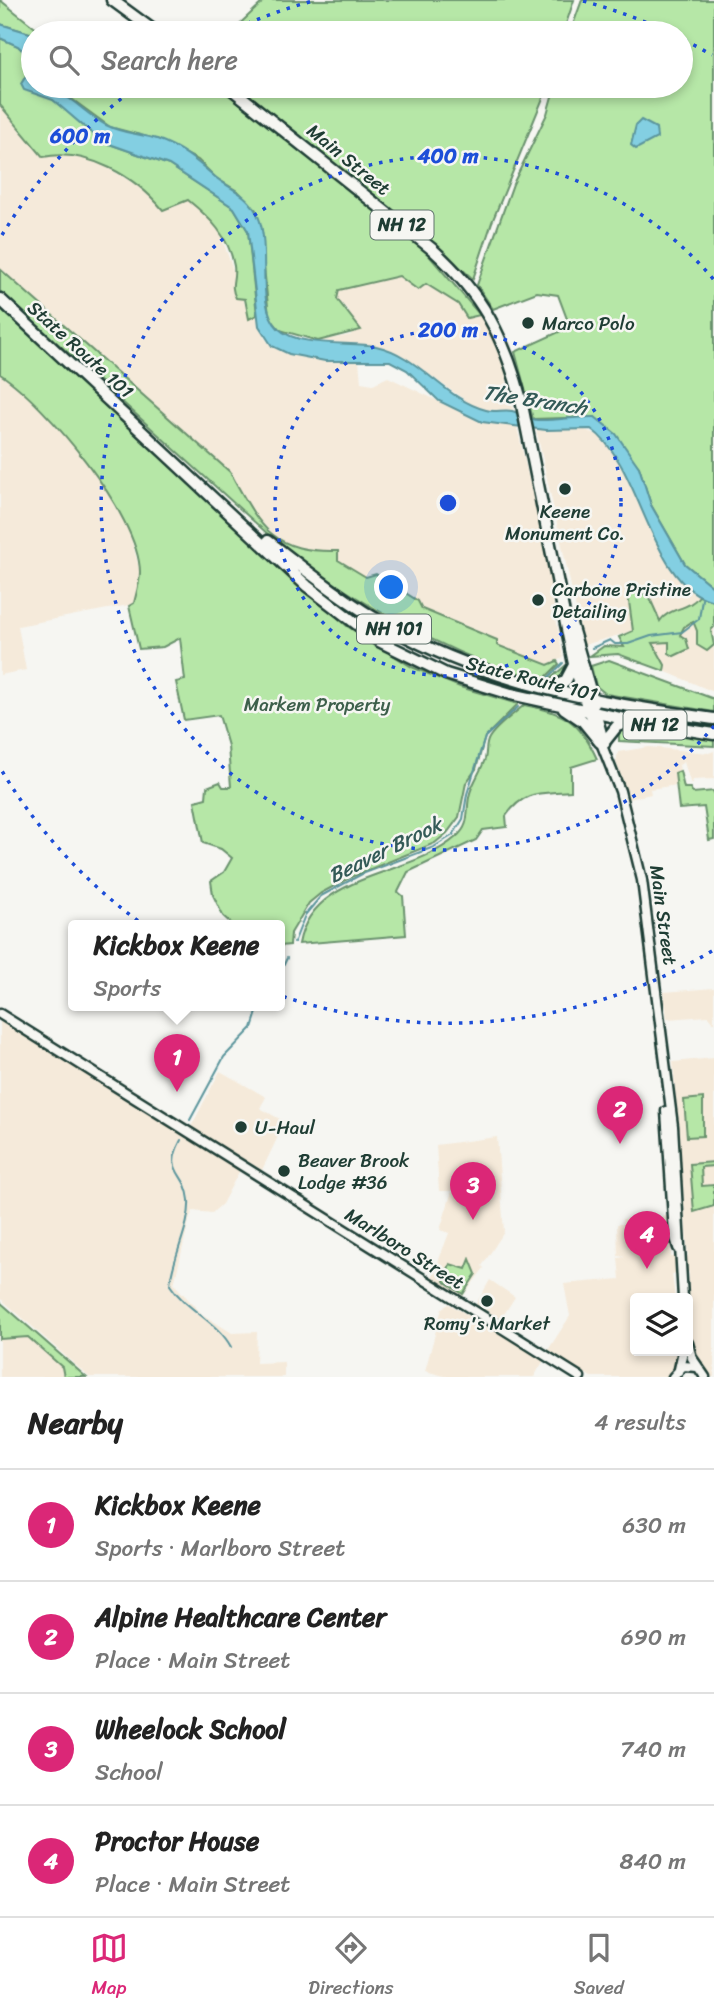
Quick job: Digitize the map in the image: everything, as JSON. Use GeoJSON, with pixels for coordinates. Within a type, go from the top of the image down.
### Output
{"type":"FeatureCollection","features":[{"type":"Feature","properties":{"kind":"highway"},"geometry":{"type":"LineString","coordinates":[[112,0],[141,21]]}},
{"type":"Feature","properties":{"kind":"highway","name":"Main Street"},"geometry":{"type":"LineString","coordinates":[[243,98],[432,249],[461,276],[500,335],[529,436],[574,664],[592,711]]}},
{"type":"Feature","properties":{"kind":"highway","name":"State Route 101"},"geometry":{"type":"LineString","coordinates":[[0,299],[230,510],[307,586],[379,640],[446,674],[638,722],[714,734]]}},
{"type":"Feature","properties":{"kind":"highway","name":"State Route 101"},"geometry":{"type":"LineString","coordinates":[[230,510],[315,578],[392,629],[449,656],[542,687],[588,699],[714,719]]}},
{"type":"Feature","properties":{"kind":"highway","name":"Main Street"},"geometry":{"type":"LineString","coordinates":[[566,614],[588,699]]}},
{"type":"Feature","properties":{"kind":"highway"},"geometry":{"type":"LineString","coordinates":[[542,687],[565,682],[574,664]]}},
{"type":"Feature","properties":{"kind":"highway"},"geometry":{"type":"LineString","coordinates":[[547,701],[577,716],[603,743],[623,722],[638,722]]}},
{"type":"Feature","properties":{"kind":"street","name":"Main Street"},"geometry":{"type":"LineString","coordinates":[[592,711],[631,828],[642,880],[667,1094],[674,1234],[680,1255],[683,1293]]}},
{"type":"Feature","properties":{"kind":"street","name":"Marlboro Street"},"geometry":{"type":"LineString","coordinates":[[0,1014],[580,1377]]}},
{"type":"Feature","properties":{"kind":"street"},"geometry":{"type":"LineString","coordinates":[[693,1354],[701,1372]]}},
{"type":"Feature","properties":{"kind":"street"},"geometry":{"type":"LineString","coordinates":[[674,1375],[681,1356]]}},
{"type":"Feature","properties":{"kind":"street"},"geometry":{"type":"LineString","coordinates":[[674,1375],[688,1365],[701,1372],[714,1372]]}},
{"type":"Feature","properties":{"kind":"shaded area"},"geometry":{"type":"Polygon","coordinates":[[[0,105],[15,122],[62,153],[100,163],[148,192],[163,210],[188,200],[217,224],[250,319],[257,315],[264,337],[272,346],[289,354],[325,361],[359,361],[361,382],[373,384],[388,377],[482,422],[517,427],[541,531],[563,658],[548,665],[497,645],[497,640],[445,621],[422,609],[418,601],[376,575],[366,577],[338,560],[338,551],[308,552],[283,544],[255,516],[230,472],[0,269],[0,105]]]}},
{"type":"Feature","properties":{"kind":"shaded area"},"geometry":{"type":"Polygon","coordinates":[[[399,276],[417,290],[426,284],[437,290],[458,304],[461,311],[474,318],[480,315],[501,355],[514,412],[487,411],[469,403],[393,352],[376,346],[318,341],[351,335],[353,322],[348,310],[337,299],[339,290],[399,276]]]}},
{"type":"Feature","properties":{"kind":"shaded area"},"geometry":{"type":"Polygon","coordinates":[[[0,374],[19,386],[74,446],[107,490],[128,527],[140,571],[134,604],[18,626],[26,670],[0,675],[0,374]]]}},
{"type":"Feature","properties":{"kind":"shaded area"},"geometry":{"type":"Polygon","coordinates":[[[580,428],[600,436],[616,455],[661,550],[675,572],[699,596],[692,605],[663,616],[660,622],[648,594],[636,594],[628,587],[633,631],[584,645],[536,429],[580,428]]]}},
{"type":"Feature","properties":{"kind":"shaded area"},"geometry":{"type":"Polygon","coordinates":[[[693,621],[697,631],[697,645],[714,627],[714,692],[664,671],[665,665],[653,642],[669,642],[674,656],[688,649],[680,635],[684,626],[693,621]]]}},
{"type":"Feature","properties":{"kind":"shaded area"},"geometry":{"type":"Polygon","coordinates":[[[649,747],[709,753],[714,751],[714,779],[693,780],[691,785],[684,762],[679,765],[680,771],[675,773],[677,785],[650,789],[651,794],[629,799],[616,762],[618,752],[649,747]]]}},
{"type":"Feature","properties":{"kind":"shaded area"},"geometry":{"type":"Polygon","coordinates":[[[714,988],[714,1023],[708,1016],[667,1019],[664,992],[714,988]]]}},
{"type":"Feature","properties":{"kind":"shaded area"},"geometry":{"type":"Polygon","coordinates":[[[0,1020],[240,1170],[222,1204],[212,1213],[193,1211],[174,1284],[202,1314],[232,1333],[257,1332],[256,1363],[284,1362],[284,1377],[89,1377],[0,1298],[0,1020]]]}},
{"type":"Feature","properties":{"kind":"shaded area"},"geometry":{"type":"Polygon","coordinates":[[[714,1058],[714,1377],[709,1377],[701,1366],[674,1368],[667,1377],[591,1377],[548,1350],[570,1316],[564,1284],[620,1279],[618,1258],[625,1257],[618,1256],[617,1224],[623,1224],[622,1219],[669,1216],[671,1257],[688,1256],[673,1062],[714,1058]]]}},
{"type":"Feature","properties":{"kind":"shaded area"},"geometry":{"type":"Polygon","coordinates":[[[220,1071],[266,1097],[260,1108],[285,1122],[262,1170],[191,1127],[220,1071]]]}},
{"type":"Feature","properties":{"kind":"shaded area"},"geometry":{"type":"Polygon","coordinates":[[[497,1137],[504,1232],[482,1266],[484,1268],[463,1296],[432,1278],[449,1233],[440,1230],[452,1191],[439,1191],[436,1145],[497,1137]]]}},
{"type":"Feature","properties":{"kind":"shaded area"},"geometry":{"type":"Polygon","coordinates":[[[490,1280],[515,1297],[501,1319],[476,1304],[490,1280]]]}},
{"type":"Feature","properties":{"kind":"shaded area"},"geometry":{"type":"Polygon","coordinates":[[[449,1304],[544,1360],[534,1377],[448,1377],[425,1371],[442,1308],[449,1304]]]}},
{"type":"Feature","properties":{"kind":"shaded area"},"geometry":{"type":"Polygon","coordinates":[[[28,1337],[62,1367],[64,1377],[0,1377],[0,1339],[28,1337]]]}},
{"type":"Feature","properties":{"kind":"green space"},"geometry":{"type":"Polygon","coordinates":[[[0,0],[26,21],[21,21],[21,30],[0,24],[0,0]]]}},
{"type":"Feature","properties":{"kind":"green space"},"geometry":{"type":"Polygon","coordinates":[[[265,0],[574,0],[567,21],[243,21],[265,0]]]}},
{"type":"Feature","properties":{"kind":"green space"},"geometry":{"type":"Polygon","coordinates":[[[582,0],[714,0],[714,588],[685,564],[651,505],[639,467],[595,417],[533,419],[515,352],[570,327],[558,295],[537,292],[493,309],[477,285],[513,184],[547,114],[552,98],[693,98],[693,21],[574,21],[582,0]]]}},
{"type":"Feature","properties":{"kind":"green space"},"geometry":{"type":"Polygon","coordinates":[[[0,38],[21,49],[21,98],[53,99],[101,141],[169,165],[234,208],[248,231],[257,315],[249,319],[245,299],[236,298],[233,286],[234,266],[223,237],[211,221],[188,200],[163,210],[125,176],[109,168],[77,157],[43,157],[0,105],[0,38]]]}},
{"type":"Feature","properties":{"kind":"green space"},"geometry":{"type":"Polygon","coordinates":[[[70,98],[235,98],[244,105],[240,98],[543,98],[492,222],[473,279],[431,241],[425,251],[480,315],[467,318],[458,304],[426,284],[418,290],[399,276],[339,290],[337,299],[361,330],[318,341],[280,330],[269,316],[256,210],[239,192],[216,178],[198,160],[159,140],[110,127],[70,98]]]}},
{"type":"Feature","properties":{"kind":"green space"},"geometry":{"type":"Polygon","coordinates":[[[0,269],[230,472],[260,521],[282,541],[297,547],[338,551],[338,560],[366,577],[376,574],[418,601],[422,609],[497,640],[497,645],[548,665],[557,661],[559,664],[546,677],[550,679],[565,666],[566,676],[552,683],[493,666],[458,651],[379,611],[305,564],[281,546],[0,291],[0,269]]]}},
{"type":"Feature","properties":{"kind":"green space","name":"Markem Property"},"geometry":{"type":"Polygon","coordinates":[[[0,308],[229,521],[347,626],[412,667],[460,687],[518,704],[485,737],[476,769],[466,783],[459,817],[447,833],[435,843],[351,877],[321,893],[309,903],[291,933],[290,945],[285,946],[285,920],[227,920],[223,916],[213,895],[211,881],[224,872],[232,858],[221,849],[203,843],[195,801],[206,798],[207,787],[220,782],[223,787],[231,787],[228,746],[219,715],[184,720],[176,682],[185,680],[180,638],[163,647],[139,649],[129,606],[134,603],[140,572],[136,548],[124,521],[87,463],[64,435],[19,389],[0,374],[0,308]]]}},
{"type":"Feature","properties":{"kind":"green space"},"geometry":{"type":"Polygon","coordinates":[[[627,587],[636,588],[637,594],[648,594],[660,621],[699,596],[714,601],[714,627],[711,630],[714,645],[707,651],[697,645],[697,631],[693,621],[684,627],[680,635],[686,639],[689,649],[674,656],[669,653],[669,642],[653,643],[665,665],[664,671],[618,654],[590,656],[604,646],[624,647],[619,637],[633,631],[627,587]]]}},
{"type":"Feature","properties":{"kind":"green space"},"geometry":{"type":"Polygon","coordinates":[[[609,660],[714,699],[714,712],[606,694],[596,686],[591,666],[609,660]]]}},
{"type":"Feature","properties":{"kind":"green space"},"geometry":{"type":"Polygon","coordinates":[[[524,705],[550,711],[569,720],[591,746],[597,759],[571,767],[571,791],[527,797],[506,816],[507,827],[483,830],[476,840],[408,872],[398,892],[403,896],[406,935],[299,944],[308,920],[323,902],[365,878],[437,850],[461,832],[466,822],[470,793],[485,759],[489,738],[524,705]]]}},
{"type":"Feature","properties":{"kind":"green space"},"geometry":{"type":"Polygon","coordinates":[[[630,728],[714,739],[714,746],[619,741],[619,731],[630,728]]]}},
{"type":"Feature","properties":{"kind":"green space"},"geometry":{"type":"Polygon","coordinates":[[[680,771],[684,788],[690,788],[693,793],[714,791],[714,839],[709,840],[704,807],[679,809],[675,773],[680,771]]]}},
{"type":"Feature","properties":{"kind":"green space"},"geometry":{"type":"Polygon","coordinates":[[[703,1098],[703,1136],[687,1137],[684,1100],[703,1098]]]}},
{"type":"Feature","properties":{"kind":"green space"},"geometry":{"type":"Polygon","coordinates":[[[714,1162],[714,1166],[701,1167],[702,1186],[714,1185],[714,1206],[694,1212],[690,1164],[714,1162]]]}},
{"type":"Feature","properties":{"kind":"green space"},"geometry":{"type":"Polygon","coordinates":[[[470,1259],[476,1274],[463,1294],[444,1281],[450,1264],[466,1269],[470,1259]]]}},
{"type":"Feature","properties":{"kind":"green space"},"geometry":{"type":"Polygon","coordinates":[[[0,1302],[86,1377],[64,1377],[62,1367],[28,1337],[0,1339],[0,1302]]]}},
{"type":"Feature","properties":{"kind":"water"},"geometry":{"type":"Polygon","coordinates":[[[0,24],[21,30],[21,49],[18,46],[0,38],[0,24]]]}},
{"type":"Feature","properties":{"kind":"water"},"geometry":{"type":"Polygon","coordinates":[[[47,98],[67,98],[112,128],[157,139],[173,146],[247,199],[255,210],[263,237],[265,287],[271,317],[278,328],[287,334],[298,339],[376,346],[391,351],[419,367],[457,397],[486,410],[512,411],[537,420],[595,417],[616,434],[639,467],[651,505],[685,564],[714,588],[714,601],[692,591],[675,573],[660,550],[623,469],[609,446],[591,429],[546,430],[482,422],[439,401],[407,370],[390,361],[325,361],[289,354],[272,346],[259,326],[248,231],[234,208],[169,165],[101,141],[47,98]]]}},
{"type":"Feature","properties":{"kind":"water"},"geometry":{"type":"Polygon","coordinates":[[[641,120],[656,128],[657,138],[636,149],[631,145],[636,125],[641,120]]]}},
{"type":"Feature","properties":{"kind":"waterway","name":"Beaver Brook"},"geometry":{"type":"LineString","coordinates":[[592,648],[610,640],[615,644],[628,644],[651,636],[682,632],[699,619],[702,599]]}},
{"type":"Feature","properties":{"kind":"waterway","name":"Beaver Brook"},"geometry":{"type":"LineString","coordinates":[[548,678],[563,663]]}},
{"type":"Feature","properties":{"kind":"waterway","name":"Beaver Brook"},"geometry":{"type":"LineString","coordinates":[[294,943],[305,915],[321,896],[362,874],[434,847],[453,835],[463,819],[467,794],[485,737],[518,707]]}},
{"type":"Feature","properties":{"kind":"waterway","name":"Beaver Brook"},"geometry":{"type":"LineString","coordinates":[[285,962],[287,958]]}},
{"type":"Feature","properties":{"kind":"waterway","name":"Beaver Brook"},"geometry":{"type":"LineString","coordinates":[[190,1120],[224,1057],[252,1028],[257,1011]]}},
{"type":"Feature","properties":{"kind":"waterway","name":"Beaver Brook"},"geometry":{"type":"LineString","coordinates":[[181,1140],[174,1160],[187,1190],[189,1210],[170,1285],[184,1302],[218,1330],[231,1347]]}},
{"type":"Feature","properties":{"kind":"place","name":"Marco Polo"},"geometry":{"type":"Point","coordinates":[528,323]}},
{"type":"Feature","properties":{"kind":"place","name":"Keene Monument Co."},"geometry":{"type":"Point","coordinates":[565,489]}},
{"type":"Feature","properties":{"kind":"place","name":"Carbone Pristine Detailing"},"geometry":{"type":"Point","coordinates":[538,600]}},
{"type":"Feature","properties":{"kind":"place","name":"Kickbox Keene"},"geometry":{"type":"Point","coordinates":[177,1092]}},
{"type":"Feature","properties":{"kind":"place","name":"U-Haul"},"geometry":{"type":"Point","coordinates":[241,1127]}},
{"type":"Feature","properties":{"kind":"place","name":"Alpine Healthcare Center"},"geometry":{"type":"Point","coordinates":[620,1144]}},
{"type":"Feature","properties":{"kind":"place","name":"Beaver Brook Lodge #36"},"geometry":{"type":"Point","coordinates":[284,1171]}},
{"type":"Feature","properties":{"kind":"place","name":"Wheelock School"},"geometry":{"type":"Point","coordinates":[473,1220]}},
{"type":"Feature","properties":{"kind":"place","name":"Proctor House"},"geometry":{"type":"Point","coordinates":[647,1269]}},
{"type":"Feature","properties":{"kind":"place","name":"Romy's Market"},"geometry":{"type":"Point","coordinates":[487,1301]}},
{"type":"Feature","properties":{"kind":"water label","name":"The Branch"},"geometry":{"type":"Point","coordinates":[535,400]}}]}
